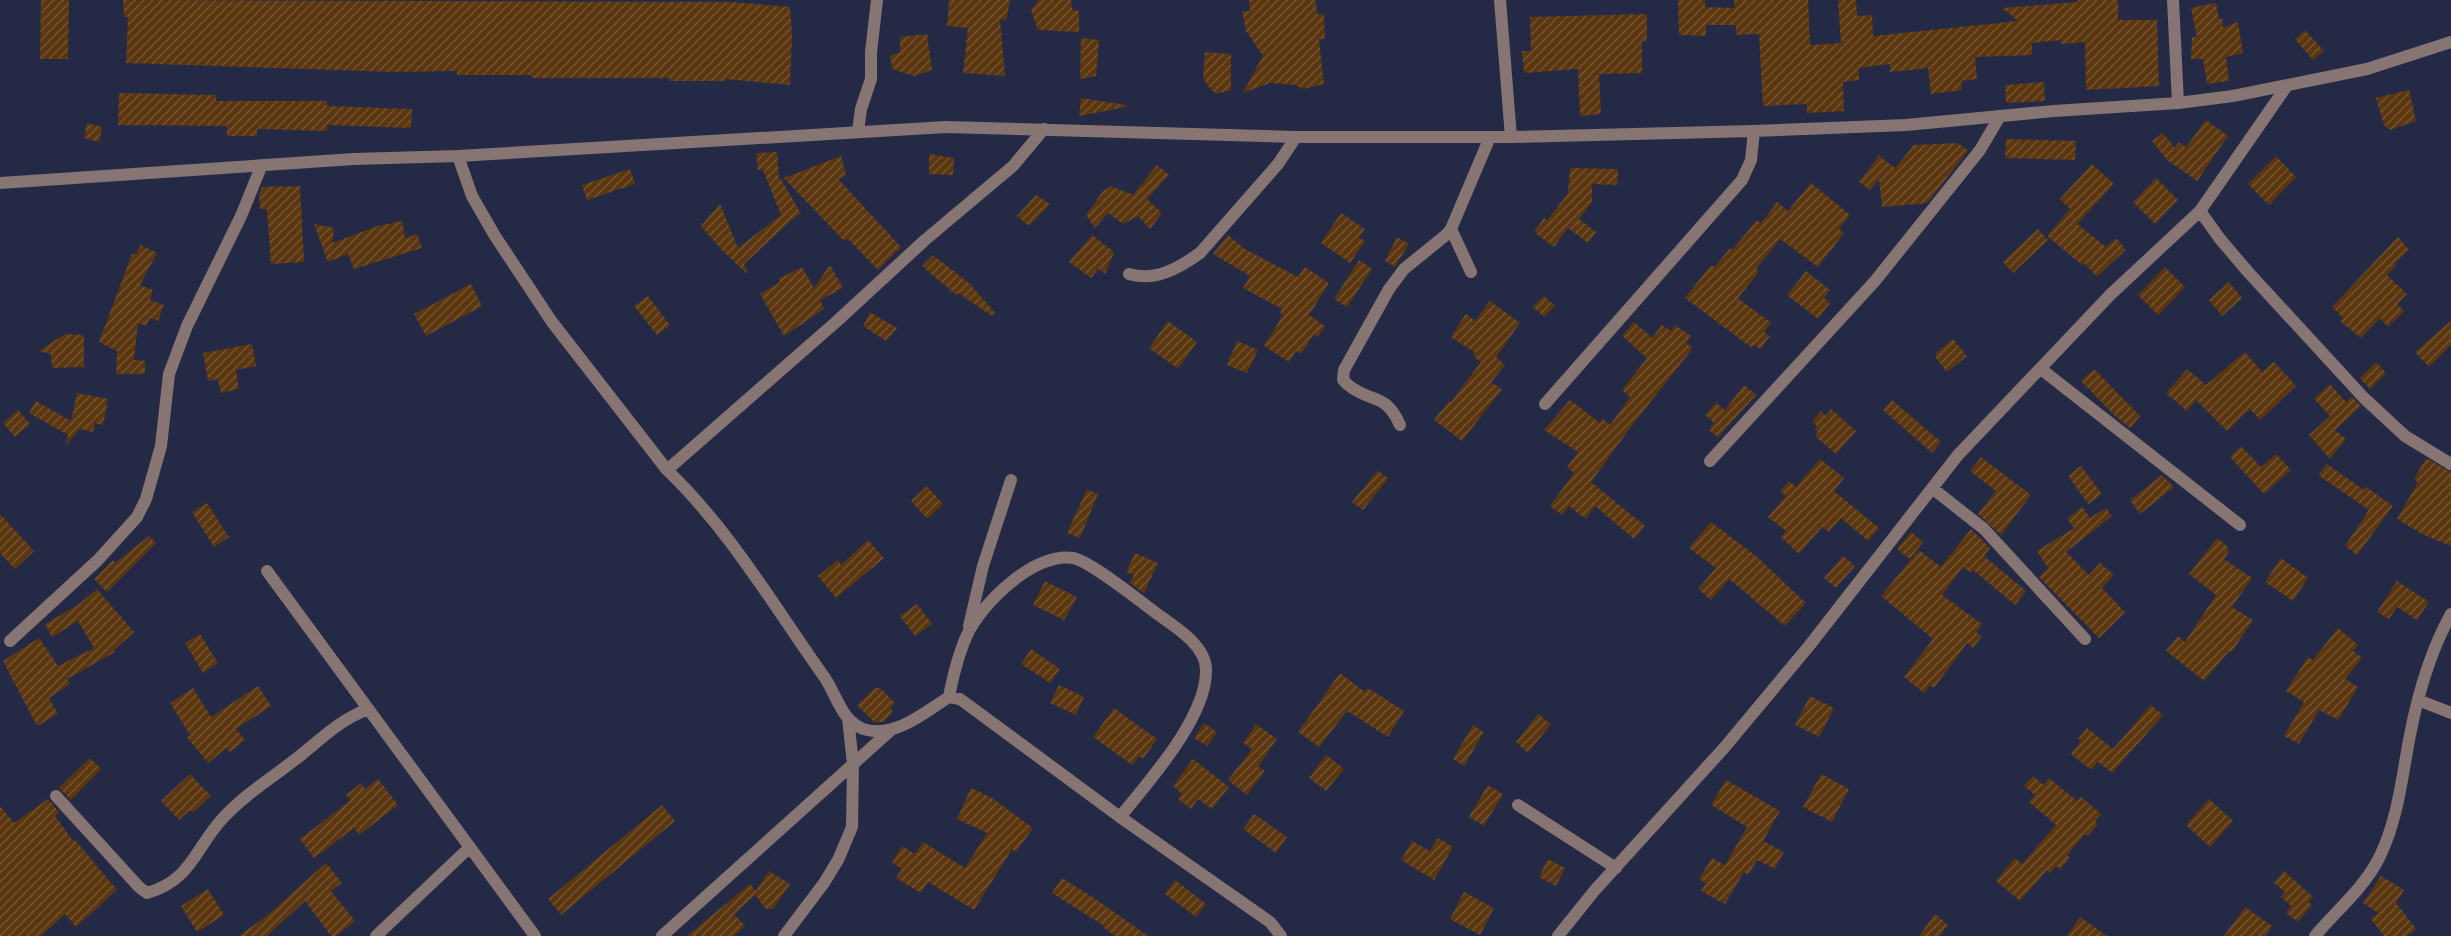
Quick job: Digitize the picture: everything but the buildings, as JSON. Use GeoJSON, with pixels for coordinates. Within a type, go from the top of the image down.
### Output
{"type":"FeatureCollection","features":[{"type":"Feature","properties":{"kind":"street"},"geometry":{"type":"LineString","coordinates":[[858,131],[861,109],[871,79],[871,52],[877,0]]}},
{"type":"Feature","properties":{"kind":"street"},"geometry":{"type":"LineString","coordinates":[[1500,0],[1511,137]]}},
{"type":"Feature","properties":{"kind":"street"},"geometry":{"type":"LineString","coordinates":[[2173,0],[2178,103]]}},
{"type":"Feature","properties":{"kind":"street"},"geometry":{"type":"LineString","coordinates":[[0,183],[354,159],[458,156],[945,127],[1296,136],[1511,137],[1906,125],[2178,103],[2286,87],[2367,69],[2451,42]]}},
{"type":"Feature","properties":{"kind":"street"},"geometry":{"type":"LineString","coordinates":[[1558,936],[1724,748],[1809,646],[1958,455],[2110,295],[2200,211],[2286,87]]}},
{"type":"Feature","properties":{"kind":"street"},"geometry":{"type":"LineString","coordinates":[[1710,461],[1875,281],[1980,150],[2000,116]]}},
{"type":"Feature","properties":{"kind":"street"},"geometry":{"type":"LineString","coordinates":[[667,470],[836,322],[925,240],[1013,166],[1044,129]]}},
{"type":"Feature","properties":{"kind":"street"},"geometry":{"type":"LineString","coordinates":[[1545,404],[1742,180],[1751,160],[1754,131]]}},
{"type":"Feature","properties":{"kind":"street"},"geometry":{"type":"LineString","coordinates":[[1129,274],[1147,278],[1159,275],[1188,262],[1200,253],[1278,164],[1296,136]]}},
{"type":"Feature","properties":{"kind":"street"},"geometry":{"type":"LineString","coordinates":[[1400,425],[1393,410],[1386,404],[1347,384],[1344,380],[1344,370],[1389,289],[1404,269],[1451,229],[1490,137]]}},
{"type":"Feature","properties":{"kind":"street"},"geometry":{"type":"LineString","coordinates":[[458,156],[472,196],[495,236],[545,312],[610,400],[667,470],[706,511],[776,605],[828,683],[848,718],[853,764],[852,827],[838,860],[824,883],[784,936]]}},
{"type":"Feature","properties":{"kind":"street"},"geometry":{"type":"LineString","coordinates":[[10,641],[113,545],[137,517],[146,499],[161,446],[169,374],[187,326],[241,216],[261,166]]}},
{"type":"Feature","properties":{"kind":"street"},"geometry":{"type":"LineString","coordinates":[[2200,211],[2242,265],[2364,398],[2405,436],[2451,464]]}},
{"type":"Feature","properties":{"kind":"street"},"geometry":{"type":"LineString","coordinates":[[1451,229],[1471,272]]}},
{"type":"Feature","properties":{"kind":"street"},"geometry":{"type":"LineString","coordinates":[[2041,369],[2240,525]]}},
{"type":"Feature","properties":{"kind":"street"},"geometry":{"type":"LineString","coordinates":[[949,697],[959,654],[968,633],[983,566],[1011,480]]}},
{"type":"Feature","properties":{"kind":"street"},"geometry":{"type":"LineString","coordinates":[[1932,488],[1984,529],[2085,639]]}},
{"type":"Feature","properties":{"kind":"street"},"geometry":{"type":"LineString","coordinates":[[968,633],[993,600],[1014,580],[1037,565],[1074,558],[1136,599],[1180,631],[1196,646],[1204,658],[1206,669],[1202,693],[1193,716],[1183,735],[1120,817]]}},
{"type":"Feature","properties":{"kind":"street"},"geometry":{"type":"LineString","coordinates":[[267,571],[535,936]]}},
{"type":"Feature","properties":{"kind":"street"},"geometry":{"type":"LineString","coordinates":[[2315,936],[2359,887],[2378,860],[2398,799],[2418,700],[2439,635],[2451,614]]}},
{"type":"Feature","properties":{"kind":"street"},"geometry":{"type":"LineString","coordinates":[[662,936],[891,730],[949,697],[960,699],[994,723],[1120,817],[1270,922],[1281,936]]}},
{"type":"Feature","properties":{"kind":"street"},"geometry":{"type":"LineString","coordinates":[[2418,700],[2451,712]]}},
{"type":"Feature","properties":{"kind":"street"},"geometry":{"type":"LineString","coordinates":[[56,796],[139,888],[147,893],[158,890],[186,871],[221,819],[241,800],[301,755],[337,724],[368,709]]}},
{"type":"Feature","properties":{"kind":"street"},"geometry":{"type":"LineString","coordinates":[[848,718],[867,730],[891,730]]}},
{"type":"Feature","properties":{"kind":"street"},"geometry":{"type":"LineString","coordinates":[[1518,805],[1616,868]]}},
{"type":"Feature","properties":{"kind":"street"},"geometry":{"type":"LineString","coordinates":[[376,936],[470,847]]}}]}
